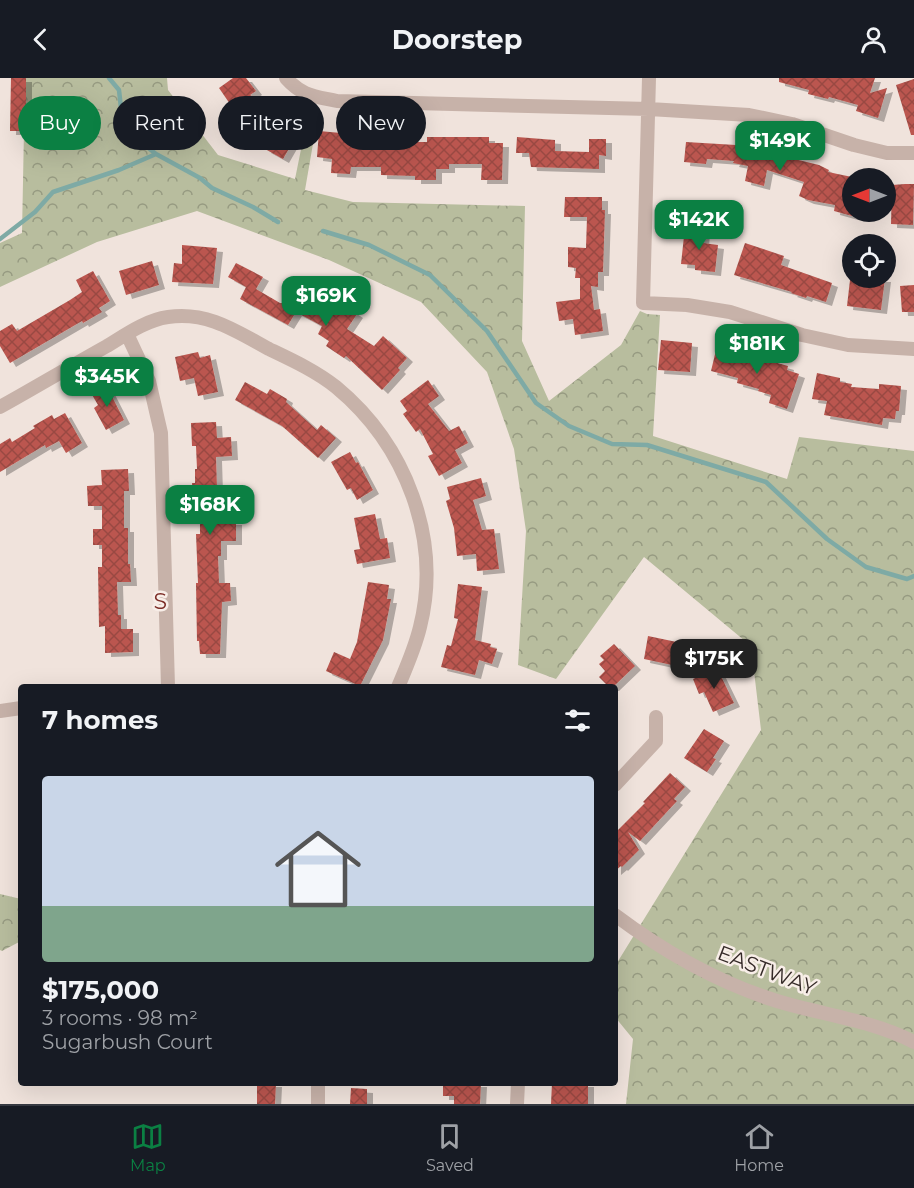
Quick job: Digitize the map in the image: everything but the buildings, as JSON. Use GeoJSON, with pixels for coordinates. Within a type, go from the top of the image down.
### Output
{"type":"FeatureCollection","features":[{"type":"Feature","properties":{"kind":"street"},"geometry":{"type":"LineString","coordinates":[[285,78],[296,89],[310,95],[337,101],[649,109],[749,115],[792,124],[854,145],[887,153],[914,153]]}},
{"type":"Feature","properties":{"kind":"street"},"geometry":{"type":"LineString","coordinates":[[649,78],[643,303],[687,305],[730,312],[802,335],[849,345],[914,349]]}},
{"type":"Feature","properties":{"kind":"street"},"geometry":{"type":"LineString","coordinates":[[0,407],[128,334],[168,316],[187,315],[208,318],[309,369],[336,387],[379,432],[410,484],[418,511],[426,552],[425,592],[420,627],[399,684]]}},
{"type":"Feature","properties":{"kind":"street"},"geometry":{"type":"LineString","coordinates":[[128,334],[149,381],[161,433],[168,684]]}},
{"type":"Feature","properties":{"kind":"street"},"geometry":{"type":"LineString","coordinates":[[0,711],[18,708]]}},
{"type":"Feature","properties":{"kind":"street"},"geometry":{"type":"LineString","coordinates":[[618,782],[656,741],[656,717]]}},
{"type":"Feature","properties":{"kind":"street","name":"EASTWAY"},"geometry":{"type":"LineString","coordinates":[[618,917],[675,954],[737,986],[777,1001],[881,1028],[914,1042]]}},
{"type":"Feature","properties":{"kind":"street"},"geometry":{"type":"LineString","coordinates":[[318,1086],[318,1104]]}},
{"type":"Feature","properties":{"kind":"street"},"geometry":{"type":"LineString","coordinates":[[517,1104],[518,1086]]}},
{"type":"Feature","properties":{"kind":"green space"},"geometry":{"type":"Polygon","coordinates":[[[25,78],[167,78],[168,90],[173,96],[113,96],[113,150],[206,150],[206,139],[218,155],[295,179],[301,150],[312,150],[305,190],[353,202],[525,206],[522,341],[549,401],[621,345],[640,311],[660,315],[653,436],[787,479],[799,437],[914,451],[914,1104],[626,1104],[633,1039],[618,1021],[618,961],[761,730],[751,646],[644,557],[556,679],[518,665],[526,531],[514,449],[487,372],[421,302],[329,260],[197,211],[97,242],[0,287],[0,243],[22,233],[24,150],[101,150],[101,96],[25,96],[25,78]]]}},
{"type":"Feature","properties":{"kind":"green space"},"geometry":{"type":"Polygon","coordinates":[[[0,894],[18,898],[18,943],[0,950],[0,894]]]}},
{"type":"Feature","properties":{"kind":"waterway"},"geometry":{"type":"LineString","coordinates":[[109,78],[119,90],[121,108],[130,133],[156,154],[200,178],[212,188],[253,207],[278,222]]}},
{"type":"Feature","properties":{"kind":"waterway"},"geometry":{"type":"LineString","coordinates":[[0,239],[35,212],[53,192],[119,170],[156,154]]}},
{"type":"Feature","properties":{"kind":"waterway"},"geometry":{"type":"LineString","coordinates":[[323,231],[369,245],[430,275],[487,331],[536,403],[569,426],[612,444],[647,445],[766,482],[827,539],[866,567],[907,579],[914,576]]}},
{"type":"Feature","properties":{"kind":"district","name":"S"},"geometry":{"type":"Point","coordinates":[161,601]}}]}
